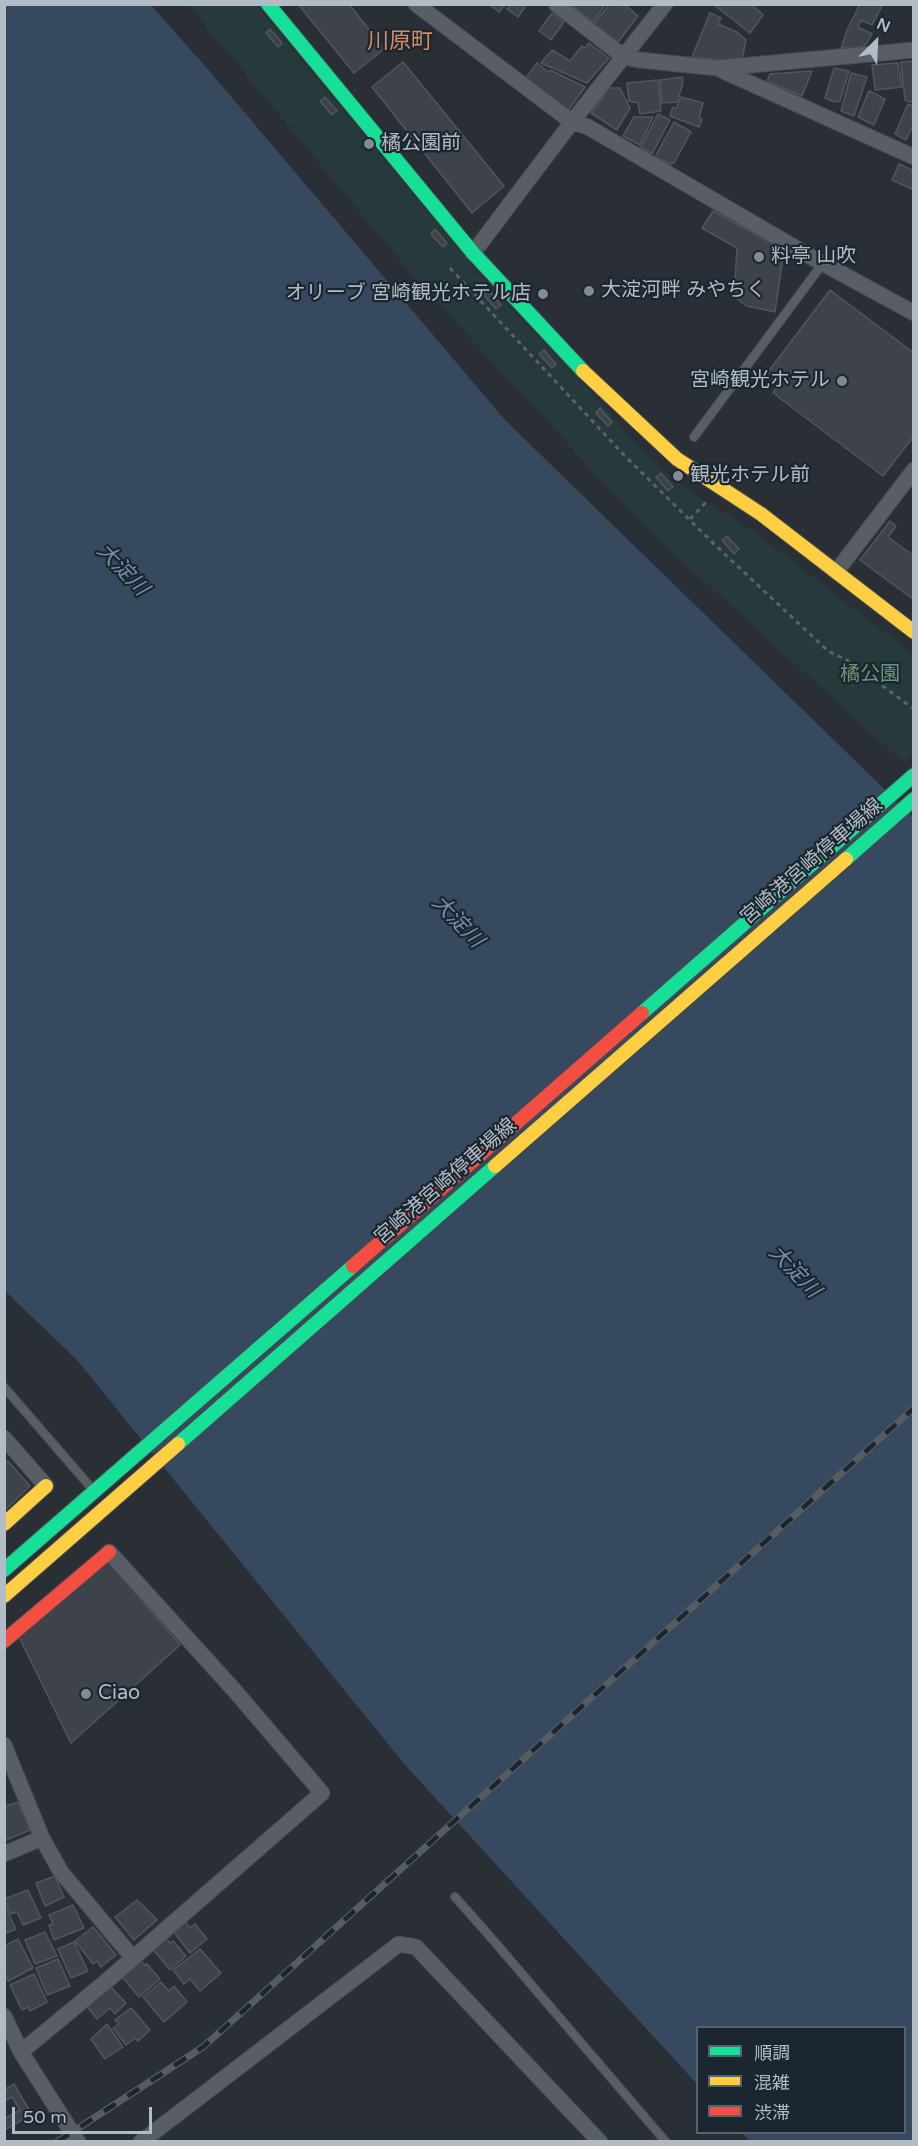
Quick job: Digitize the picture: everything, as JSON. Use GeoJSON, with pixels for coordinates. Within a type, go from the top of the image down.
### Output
{"type":"FeatureCollection","features":[{"type":"Feature","properties":{"kind":"main road"},"geometry":{"type":"LineString","coordinates":[[268,4],[473,253],[594,382],[677,459],[761,514],[914,632]]}},
{"type":"Feature","properties":{"kind":"main road","name":"宮崎港宮崎停車場線"},"geometry":{"type":"LineString","coordinates":[[4,1570],[914,775]]}},
{"type":"Feature","properties":{"kind":"main road","name":"宮崎港宮崎停車場線"},"geometry":{"type":"LineString","coordinates":[[4,1596],[914,798]]}},
{"type":"Feature","properties":{"kind":"main road"},"geometry":{"type":"LineString","coordinates":[[4,1524],[46,1486]]}},
{"type":"Feature","properties":{"kind":"main road"},"geometry":{"type":"LineString","coordinates":[[4,1641],[109,1552]]}},
{"type":"Feature","properties":{"kind":"street"},"geometry":{"type":"LineString","coordinates":[[416,4],[572,122],[588,127],[914,313]]}},
{"type":"Feature","properties":{"kind":"street"},"geometry":{"type":"LineString","coordinates":[[556,4],[624,57],[718,68],[914,50]]}},
{"type":"Feature","properties":{"kind":"street"},"geometry":{"type":"LineString","coordinates":[[473,253],[665,4]]}},
{"type":"Feature","properties":{"kind":"street"},"geometry":{"type":"LineString","coordinates":[[718,68],[914,157]]}},
{"type":"Feature","properties":{"kind":"street"},"geometry":{"type":"LineString","coordinates":[[836,572],[914,470]]}},
{"type":"Feature","properties":{"kind":"street"},"geometry":{"type":"LineString","coordinates":[[4,1438],[46,1486]]}},
{"type":"Feature","properties":{"kind":"street"},"geometry":{"type":"LineString","coordinates":[[21,2052],[134,1958],[322,1793],[235,1691],[109,1552]]}},
{"type":"Feature","properties":{"kind":"street"},"geometry":{"type":"LineString","coordinates":[[4,1745],[42,1838],[61,1872],[134,1958]]}},
{"type":"Feature","properties":{"kind":"street"},"geometry":{"type":"LineString","coordinates":[[4,1854],[42,1838]]}},
{"type":"Feature","properties":{"kind":"street"},"geometry":{"type":"LineString","coordinates":[[141,2142],[399,1944],[416,1947],[600,2142]]}},
{"type":"Feature","properties":{"kind":"street"},"geometry":{"type":"LineString","coordinates":[[5,2019],[21,2052],[78,2142]]}},
{"type":"Feature","properties":{"kind":"lane"},"geometry":{"type":"LineString","coordinates":[[694,437],[823,263]]}},
{"type":"Feature","properties":{"kind":"lane"},"geometry":{"type":"LineString","coordinates":[[4,1387],[94,1491]]}},
{"type":"Feature","properties":{"kind":"lane"},"geometry":{"type":"LineString","coordinates":[[455,1897],[666,2142]]}},
{"type":"Feature","properties":{"kind":"path"},"geometry":{"type":"LineString","coordinates":[[450,268],[623,454],[828,651],[846,660],[914,709]]}},
{"type":"Feature","properties":{"kind":"path"},"geometry":{"type":"LineString","coordinates":[[690,519],[709,498]]}},
{"type":"Feature","properties":{"kind":"green space","name":"橘公園"},"geometry":{"type":"Polygon","coordinates":[[[188,5],[256,5],[492,289],[587,387],[641,448],[674,479],[756,533],[913,654],[913,754],[904,763],[673,553],[601,480],[412,275],[188,5]]]}},
{"type":"Feature","properties":{"kind":"water","name":"大淀川"},"geometry":{"type":"Polygon","coordinates":[[[4,5],[151,5],[505,420],[913,817],[913,2141],[750,2141],[743,2134],[906,2134],[906,2026],[696,2026],[696,2083],[405,1765],[77,1360],[5,1291],[4,5]]]}},
{"type":"Feature","properties":{"kind":"building"},"geometry":{"type":"Polygon","coordinates":[[[298,4],[349,4],[384,49],[354,73],[298,4]]]}},
{"type":"Feature","properties":{"kind":"building"},"geometry":{"type":"Polygon","coordinates":[[[489,4],[506,4],[499,12],[489,4]]]}},
{"type":"Feature","properties":{"kind":"building"},"geometry":{"type":"Polygon","coordinates":[[[511,4],[527,4],[518,17],[507,9],[511,4]]]}},
{"type":"Feature","properties":{"kind":"building"},"geometry":{"type":"Polygon","coordinates":[[[570,4],[606,4],[593,22],[570,4]]]}},
{"type":"Feature","properties":{"kind":"building"},"geometry":{"type":"Polygon","coordinates":[[[610,4],[624,4],[638,16],[618,42],[594,24],[610,4]]]}},
{"type":"Feature","properties":{"kind":"building"},"geometry":{"type":"Polygon","coordinates":[[[751,4],[763,15],[750,33],[714,5],[751,4]]]}},
{"type":"Feature","properties":{"kind":"building"},"geometry":{"type":"Polygon","coordinates":[[[860,4],[883,4],[872,25],[861,20],[858,27],[872,34],[867,43],[862,47],[841,48],[847,30],[860,4]]]}},
{"type":"Feature","properties":{"kind":"building"},"geometry":{"type":"Polygon","coordinates":[[[552,13],[564,22],[551,40],[539,31],[552,13]]]}},
{"type":"Feature","properties":{"kind":"building"},"geometry":{"type":"Polygon","coordinates":[[[710,13],[721,18],[718,24],[737,32],[746,40],[742,59],[737,58],[736,62],[692,57],[710,13]]]}},
{"type":"Feature","properties":{"kind":"building"},"geometry":{"type":"Polygon","coordinates":[[[270,29],[282,43],[278,47],[266,33],[270,29]]]}},
{"type":"Feature","properties":{"kind":"building"},"geometry":{"type":"Polygon","coordinates":[[[589,43],[609,58],[587,83],[541,63],[552,50],[570,61],[582,46],[585,48],[589,43]]]}},
{"type":"Feature","properties":{"kind":"building"},"geometry":{"type":"Polygon","coordinates":[[[914,61],[914,103],[905,100],[901,62],[914,61]]]}},
{"type":"Feature","properties":{"kind":"building"},"geometry":{"type":"Polygon","coordinates":[[[403,62],[504,186],[472,213],[372,87],[403,62]]]}},
{"type":"Feature","properties":{"kind":"building"},"geometry":{"type":"Polygon","coordinates":[[[537,63],[548,72],[550,70],[585,87],[567,112],[525,79],[537,63]]]}},
{"type":"Feature","properties":{"kind":"building"},"geometry":{"type":"Polygon","coordinates":[[[898,63],[902,87],[875,90],[872,65],[898,63]]]}},
{"type":"Feature","properties":{"kind":"building"},"geometry":{"type":"Polygon","coordinates":[[[834,68],[849,71],[840,101],[834,102],[825,98],[834,68]]]}},
{"type":"Feature","properties":{"kind":"building"},"geometry":{"type":"Polygon","coordinates":[[[812,71],[802,96],[767,81],[770,74],[812,71]]]}},
{"type":"Feature","properties":{"kind":"building"},"geometry":{"type":"Polygon","coordinates":[[[851,73],[867,77],[854,116],[841,111],[851,73]]]}},
{"type":"Feature","properties":{"kind":"building"},"geometry":{"type":"Polygon","coordinates":[[[682,77],[683,83],[677,102],[662,103],[660,80],[682,77]]]}},
{"type":"Feature","properties":{"kind":"building"},"geometry":{"type":"Polygon","coordinates":[[[658,80],[661,111],[640,114],[638,103],[629,101],[627,83],[658,80]]]}},
{"type":"Feature","properties":{"kind":"building"},"geometry":{"type":"Polygon","coordinates":[[[609,88],[620,88],[630,108],[617,130],[591,113],[609,88]]]}},
{"type":"Feature","properties":{"kind":"building"},"geometry":{"type":"Polygon","coordinates":[[[869,91],[885,99],[874,125],[858,117],[869,91]]]}},
{"type":"Feature","properties":{"kind":"building"},"geometry":{"type":"Polygon","coordinates":[[[325,97],[337,111],[332,115],[320,101],[325,97]]]}},
{"type":"Feature","properties":{"kind":"building"},"geometry":{"type":"Polygon","coordinates":[[[681,97],[703,103],[699,127],[670,116],[673,107],[676,109],[681,97]]]}},
{"type":"Feature","properties":{"kind":"building"},"geometry":{"type":"Polygon","coordinates":[[[908,104],[914,106],[914,123],[906,140],[895,134],[908,104]]]}},
{"type":"Feature","properties":{"kind":"building"},"geometry":{"type":"Polygon","coordinates":[[[658,114],[670,120],[652,154],[641,147],[658,114]]]}},
{"type":"Feature","properties":{"kind":"building"},"geometry":{"type":"Polygon","coordinates":[[[634,117],[653,117],[640,145],[623,136],[634,117]]]}},
{"type":"Feature","properties":{"kind":"building"},"geometry":{"type":"Polygon","coordinates":[[[674,122],[691,132],[674,163],[670,164],[655,157],[674,122]]]}},
{"type":"Feature","properties":{"kind":"building"},"geometry":{"type":"Polygon","coordinates":[[[899,164],[914,171],[914,190],[892,180],[899,164]]]}},
{"type":"Feature","properties":{"kind":"building","name":"料亭 山吹"},"geometry":{"type":"Polygon","coordinates":[[[713,211],[784,250],[775,312],[747,306],[734,297],[737,248],[702,228],[713,211]]]}},
{"type":"Feature","properties":{"kind":"building"},"geometry":{"type":"Polygon","coordinates":[[[435,229],[447,243],[443,247],[431,234],[435,229]]]}},
{"type":"Feature","properties":{"kind":"building","name":"宮崎観光ホテル"},"geometry":{"type":"Polygon","coordinates":[[[830,290],[914,353],[914,436],[883,476],[773,393],[778,386],[765,376],[830,290]]]}},
{"type":"Feature","properties":{"kind":"building"},"geometry":{"type":"Polygon","coordinates":[[[489,291],[501,305],[496,309],[484,295],[489,291]]]}},
{"type":"Feature","properties":{"kind":"building"},"geometry":{"type":"Polygon","coordinates":[[[544,350],[556,364],[552,368],[539,354],[544,350]]]}},
{"type":"Feature","properties":{"kind":"building"},"geometry":{"type":"Polygon","coordinates":[[[600,408],[612,422],[608,426],[596,413],[600,408]]]}},
{"type":"Feature","properties":{"kind":"building"},"geometry":{"type":"Polygon","coordinates":[[[661,473],[673,487],[668,491],[656,477],[661,473]]]}},
{"type":"Feature","properties":{"kind":"building"},"geometry":{"type":"Polygon","coordinates":[[[890,521],[896,526],[888,537],[914,556],[914,600],[860,560],[890,521]]]}},
{"type":"Feature","properties":{"kind":"building"},"geometry":{"type":"Polygon","coordinates":[[[727,536],[739,549],[734,554],[722,540],[727,536]]]}},
{"type":"Feature","properties":{"kind":"building"},"geometry":{"type":"Polygon","coordinates":[[[8,1461],[30,1486],[4,1511],[4,1464],[8,1461]]]}},
{"type":"Feature","properties":{"kind":"building","name":"Ciao"},"geometry":{"type":"Polygon","coordinates":[[[106,1559],[180,1645],[71,1743],[18,1635],[106,1559]]]}},
{"type":"Feature","properties":{"kind":"building"},"geometry":{"type":"Polygon","coordinates":[[[18,1802],[30,1830],[4,1841],[4,1807],[18,1802]]]}},
{"type":"Feature","properties":{"kind":"building"},"geometry":{"type":"Polygon","coordinates":[[[55,1876],[64,1897],[45,1906],[36,1883],[55,1876]]]}},
{"type":"Feature","properties":{"kind":"building"},"geometry":{"type":"Polygon","coordinates":[[[28,1890],[41,1918],[23,1925],[17,1912],[11,1914],[4,1899],[28,1890]]]}},
{"type":"Feature","properties":{"kind":"building"},"geometry":{"type":"Polygon","coordinates":[[[137,1900],[157,1920],[134,1940],[115,1917],[137,1900]]]}},
{"type":"Feature","properties":{"kind":"building"},"geometry":{"type":"Polygon","coordinates":[[[4,1904],[16,1929],[4,1934],[4,1904]]]}},
{"type":"Feature","properties":{"kind":"building"},"geometry":{"type":"Polygon","coordinates":[[[73,1905],[84,1928],[54,1940],[49,1925],[53,1924],[49,1915],[73,1905]]]}},
{"type":"Feature","properties":{"kind":"building"},"geometry":{"type":"Polygon","coordinates":[[[184,1920],[190,1928],[195,1924],[207,1939],[190,1953],[172,1930],[184,1920]]]}},
{"type":"Feature","properties":{"kind":"building"},"geometry":{"type":"Polygon","coordinates":[[[93,1927],[116,1955],[101,1967],[97,1961],[93,1964],[75,1941],[93,1927]]]}},
{"type":"Feature","properties":{"kind":"building"},"geometry":{"type":"Polygon","coordinates":[[[45,1932],[57,1956],[35,1964],[25,1940],[45,1932]]]}},
{"type":"Feature","properties":{"kind":"building"},"geometry":{"type":"Polygon","coordinates":[[[165,1937],[170,1943],[173,1941],[186,1956],[170,1970],[152,1948],[165,1937]]]}},
{"type":"Feature","properties":{"kind":"building"},"geometry":{"type":"Polygon","coordinates":[[[18,1939],[33,1968],[8,1981],[4,1973],[4,1946],[18,1939]]]}},
{"type":"Feature","properties":{"kind":"building"},"geometry":{"type":"Polygon","coordinates":[[[74,1942],[88,1971],[71,1978],[58,1949],[74,1942]]]}},
{"type":"Feature","properties":{"kind":"building"},"geometry":{"type":"Polygon","coordinates":[[[200,1949],[221,1973],[200,1991],[190,1979],[184,1984],[173,1970],[200,1949]]]}},
{"type":"Feature","properties":{"kind":"building"},"geometry":{"type":"Polygon","coordinates":[[[138,1958],[145,1965],[147,1964],[160,1979],[139,1997],[120,1974],[138,1958]]]}},
{"type":"Feature","properties":{"kind":"building"},"geometry":{"type":"Polygon","coordinates":[[[58,1959],[70,1986],[47,1995],[36,1968],[58,1959]]]}},
{"type":"Feature","properties":{"kind":"building"},"geometry":{"type":"Polygon","coordinates":[[[34,1974],[47,2002],[30,2011],[28,2007],[22,2010],[10,1985],[34,1974]]]}},
{"type":"Feature","properties":{"kind":"building"},"geometry":{"type":"Polygon","coordinates":[[[161,1982],[169,1991],[174,1986],[187,2002],[164,2022],[143,1997],[161,1982]]]}},
{"type":"Feature","properties":{"kind":"building"},"geometry":{"type":"Polygon","coordinates":[[[109,1985],[126,2003],[115,2014],[110,2008],[97,2019],[86,2005],[109,1985]]]}},
{"type":"Feature","properties":{"kind":"building"},"geometry":{"type":"Polygon","coordinates":[[[131,2008],[150,2030],[138,2041],[135,2038],[126,2045],[113,2028],[119,2024],[115,2020],[131,2008]]]}},
{"type":"Feature","properties":{"kind":"building"},"geometry":{"type":"Polygon","coordinates":[[[107,2024],[123,2047],[105,2059],[91,2039],[107,2024]]]}},
{"type":"Feature","properties":{"kind":"building"},"geometry":{"type":"Polygon","coordinates":[[[14,2084],[32,2115],[4,2130],[4,2119],[20,2110],[12,2097],[4,2101],[4,2090],[14,2084]]]}},
{"type":"Feature","properties":{"kind":"railway"},"geometry":{"type":"LineString","coordinates":[[57,2142],[203,2047],[914,1408]]}},
{"type":"Feature","properties":{"kind":"traffic: fast"},"geometry":{"type":"LineString","coordinates":[[268,4],[473,253],[583,371]]}},
{"type":"Feature","properties":{"kind":"traffic: fast"},"geometry":{"type":"LineString","coordinates":[[642,1013],[914,775]]}},
{"type":"Feature","properties":{"kind":"traffic: fast"},"geometry":{"type":"LineString","coordinates":[[846,859],[914,799]]}},
{"type":"Feature","properties":{"kind":"traffic: fast"},"geometry":{"type":"LineString","coordinates":[[178,1444],[495,1166]]}},
{"type":"Feature","properties":{"kind":"traffic: fast"},"geometry":{"type":"LineString","coordinates":[[4,1570],[353,1266]]}},
{"type":"Feature","properties":{"kind":"traffic: slow"},"geometry":{"type":"LineString","coordinates":[[583,371],[677,459],[761,514],[914,632]]}},
{"type":"Feature","properties":{"kind":"traffic: slow"},"geometry":{"type":"LineString","coordinates":[[495,1166],[846,859]]}},
{"type":"Feature","properties":{"kind":"traffic: slow"},"geometry":{"type":"LineString","coordinates":[[4,1596],[178,1444]]}},
{"type":"Feature","properties":{"kind":"traffic: slow"},"geometry":{"type":"LineString","coordinates":[[4,1524],[46,1486]]}},
{"type":"Feature","properties":{"kind":"traffic: jam"},"geometry":{"type":"LineString","coordinates":[[353,1266],[642,1013]]}},
{"type":"Feature","properties":{"kind":"traffic: jam"},"geometry":{"type":"LineString","coordinates":[[4,1641],[109,1552]]}},
{"type":"Feature","properties":{"kind":"place","name":"橘公園前"},"geometry":{"type":"Point","coordinates":[369,144]}},
{"type":"Feature","properties":{"kind":"place","name":"料亭 山吹"},"geometry":{"type":"Point","coordinates":[759,257]}},
{"type":"Feature","properties":{"kind":"place","name":"大淀河畔 みやちく"},"geometry":{"type":"Point","coordinates":[589,291]}},
{"type":"Feature","properties":{"kind":"place","name":"オリーブ 宮崎観光ホテル店"},"geometry":{"type":"Point","coordinates":[543,294]}},
{"type":"Feature","properties":{"kind":"place","name":"宮崎観光ホテル"},"geometry":{"type":"Point","coordinates":[842,381]}},
{"type":"Feature","properties":{"kind":"place","name":"観光ホテル前"},"geometry":{"type":"Point","coordinates":[678,476]}},
{"type":"Feature","properties":{"kind":"place","name":"Ciao"},"geometry":{"type":"Point","coordinates":[86,1694]}},
{"type":"Feature","properties":{"kind":"district","name":"川原町"},"geometry":{"type":"Point","coordinates":[400,42]}}]}
